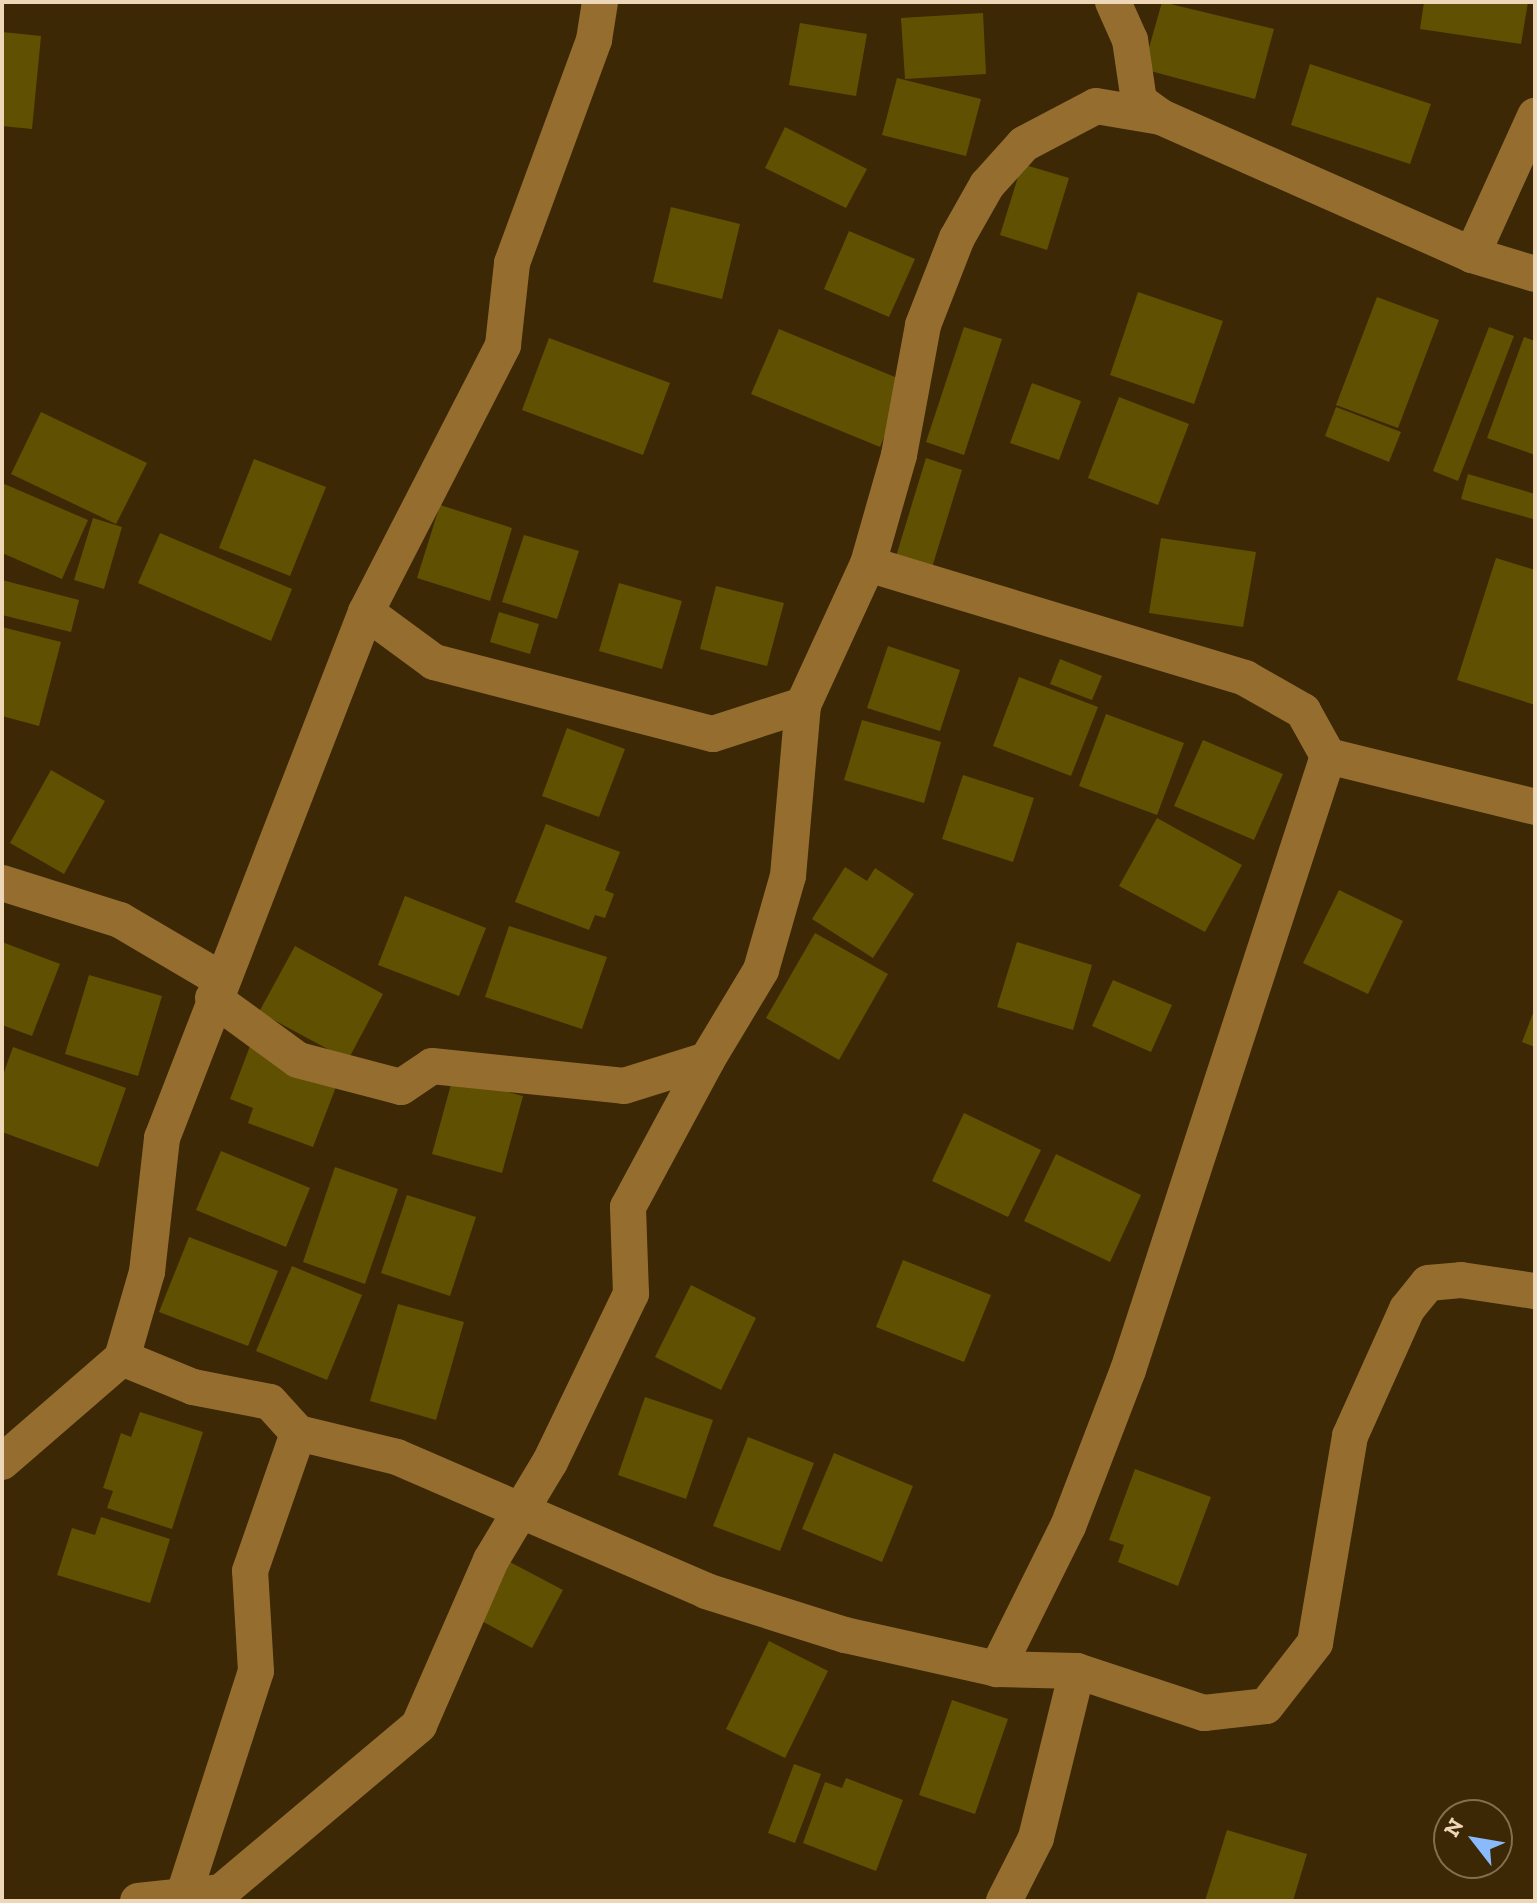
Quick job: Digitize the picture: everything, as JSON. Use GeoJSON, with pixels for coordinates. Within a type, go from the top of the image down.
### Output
{"type":"FeatureCollection","features":[{"type":"Feature","properties":{"kind":"street"},"geometry":{"type":"LineString","coordinates":[[2,1462],[122,1358],[147,1272],[162,1138],[216,988],[366,612],[503,345],[512,263],[594,40],[600,2]]}},
{"type":"Feature","properties":{"kind":"street"},"geometry":{"type":"LineString","coordinates":[[1113,2],[1130,40],[1139,101],[1161,117],[1472,255],[1535,274]]}},
{"type":"Feature","properties":{"kind":"street"},"geometry":{"type":"LineString","coordinates":[[138,1901],[221,1892],[419,1725],[518,1505],[550,1462],[631,1294],[628,1207],[707,1060],[761,970],[788,876],[803,705],[868,564],[923,325],[987,185],[1024,144],[1085,109],[1161,117]]}},
{"type":"Feature","properties":{"kind":"street"},"geometry":{"type":"LineString","coordinates":[[1472,255],[1535,116]]}},
{"type":"Feature","properties":{"kind":"street"},"geometry":{"type":"LineString","coordinates":[[868,564],[1245,678],[1303,711],[1328,756],[1128,1370],[1068,1526],[997,1669]]}},
{"type":"Feature","properties":{"kind":"street"},"geometry":{"type":"LineString","coordinates":[[366,612],[434,662],[713,734],[803,705]]}},
{"type":"Feature","properties":{"kind":"street"},"geometry":{"type":"LineString","coordinates":[[1328,756],[1535,807]]}},
{"type":"Feature","properties":{"kind":"street"},"geometry":{"type":"LineString","coordinates":[[2,883],[120,920],[216,988],[298,1060],[401,1087],[432,1066],[624,1086],[707,1060]]}},
{"type":"Feature","properties":{"kind":"street"},"geometry":{"type":"LineString","coordinates":[[122,1358],[193,1387],[270,1402],[298,1433],[336,1437],[518,1505],[706,1591],[845,1635],[997,1669],[1077,1671],[1204,1713],[1266,1706],[1315,1643],[1350,1436],[1407,1309],[1428,1283],[1461,1280],[1535,1291]]}},
{"type":"Feature","properties":{"kind":"street"},"geometry":{"type":"LineString","coordinates":[[184,1894],[256,1671],[250,1571],[298,1433]]}},
{"type":"Feature","properties":{"kind":"street"},"geometry":{"type":"LineString","coordinates":[[1004,1901],[1036,1838],[1077,1671]]}},
{"type":"Feature","properties":{"kind":"building"},"geometry":{"type":"Polygon","coordinates":[[[1162,2],[1274,29],[1255,99],[1143,69],[1162,2]]]}},
{"type":"Feature","properties":{"kind":"building"},"geometry":{"type":"Polygon","coordinates":[[[1424,2],[1528,2],[1521,44],[1420,29],[1424,2]]]}},
{"type":"Feature","properties":{"kind":"building"},"geometry":{"type":"Polygon","coordinates":[[[983,13],[986,74],[905,79],[901,18],[983,13]]]}},
{"type":"Feature","properties":{"kind":"building"},"geometry":{"type":"Polygon","coordinates":[[[800,23],[867,34],[856,96],[789,85],[800,23]]]}},
{"type":"Feature","properties":{"kind":"building"},"geometry":{"type":"Polygon","coordinates":[[[2,32],[41,36],[32,129],[2,126],[2,32]]]}},
{"type":"Feature","properties":{"kind":"building"},"geometry":{"type":"Polygon","coordinates":[[[1310,64],[1431,104],[1410,164],[1291,125],[1310,64]]]}},
{"type":"Feature","properties":{"kind":"building"},"geometry":{"type":"Polygon","coordinates":[[[897,78],[981,99],[966,156],[882,135],[897,78]]]}},
{"type":"Feature","properties":{"kind":"building"},"geometry":{"type":"Polygon","coordinates":[[[785,127],[867,169],[846,208],[765,168],[785,127]]]}},
{"type":"Feature","properties":{"kind":"building"},"geometry":{"type":"Polygon","coordinates":[[[1022,164],[1069,178],[1047,250],[1000,235],[1022,164]]]}},
{"type":"Feature","properties":{"kind":"building"},"geometry":{"type":"Polygon","coordinates":[[[671,207],[740,224],[722,299],[653,282],[671,207]]]}},
{"type":"Feature","properties":{"kind":"building"},"geometry":{"type":"Polygon","coordinates":[[[849,231],[915,259],[889,317],[824,289],[849,231]]]}},
{"type":"Feature","properties":{"kind":"building"},"geometry":{"type":"Polygon","coordinates":[[[1138,292],[1223,321],[1194,404],[1110,375],[1138,292]]]}},
{"type":"Feature","properties":{"kind":"building"},"geometry":{"type":"Polygon","coordinates":[[[1377,297],[1439,320],[1398,428],[1336,405],[1377,297]]]}},
{"type":"Feature","properties":{"kind":"building"},"geometry":{"type":"Polygon","coordinates":[[[964,327],[1002,339],[964,455],[926,442],[964,327]]]}},
{"type":"Feature","properties":{"kind":"building"},"geometry":{"type":"Polygon","coordinates":[[[1489,327],[1514,336],[1458,481],[1433,471],[1489,327]]]}},
{"type":"Feature","properties":{"kind":"building"},"geometry":{"type":"Polygon","coordinates":[[[779,329],[907,382],[880,447],[751,394],[779,329]]]}},
{"type":"Feature","properties":{"kind":"building"},"geometry":{"type":"Polygon","coordinates":[[[1524,337],[1535,341],[1535,455],[1487,438],[1524,337]]]}},
{"type":"Feature","properties":{"kind":"building"},"geometry":{"type":"Polygon","coordinates":[[[549,338],[670,383],[643,455],[522,410],[549,338]]]}},
{"type":"Feature","properties":{"kind":"building"},"geometry":{"type":"Polygon","coordinates":[[[1032,383],[1081,401],[1059,460],[1010,443],[1032,383]]]}},
{"type":"Feature","properties":{"kind":"building"},"geometry":{"type":"Polygon","coordinates":[[[1119,397],[1189,424],[1158,505],[1088,478],[1119,397]]]}},
{"type":"Feature","properties":{"kind":"building"},"geometry":{"type":"Polygon","coordinates":[[[1336,407],[1401,432],[1389,462],[1325,436],[1336,407]]]}},
{"type":"Feature","properties":{"kind":"building"},"geometry":{"type":"Polygon","coordinates":[[[41,412],[147,463],[116,524],[11,474],[41,412]]]}},
{"type":"Feature","properties":{"kind":"building"},"geometry":{"type":"Polygon","coordinates":[[[926,458],[962,470],[930,574],[894,563],[926,458]]]}},
{"type":"Feature","properties":{"kind":"building"},"geometry":{"type":"Polygon","coordinates":[[[254,459],[326,487],[290,576],[219,548],[254,459]]]}},
{"type":"Feature","properties":{"kind":"building"},"geometry":{"type":"Polygon","coordinates":[[[1468,474],[1535,494],[1533,519],[1461,499],[1468,474]]]}},
{"type":"Feature","properties":{"kind":"building"},"geometry":{"type":"Polygon","coordinates":[[[2,483],[88,520],[62,579],[2,553],[2,483]]]}},
{"type":"Feature","properties":{"kind":"building"},"geometry":{"type":"Polygon","coordinates":[[[440,505],[512,528],[490,601],[417,578],[440,505]]]}},
{"type":"Feature","properties":{"kind":"building"},"geometry":{"type":"Polygon","coordinates":[[[93,518],[122,527],[104,589],[74,580],[93,518]]]}},
{"type":"Feature","properties":{"kind":"building"},"geometry":{"type":"Polygon","coordinates":[[[160,533],[292,589],[271,641],[138,583],[160,533]]]}},
{"type":"Feature","properties":{"kind":"building"},"geometry":{"type":"Polygon","coordinates":[[[524,535],[579,551],[557,619],[502,602],[524,535]]]}},
{"type":"Feature","properties":{"kind":"building"},"geometry":{"type":"Polygon","coordinates":[[[1161,538],[1256,552],[1243,627],[1149,613],[1161,538]]]}},
{"type":"Feature","properties":{"kind":"building"},"geometry":{"type":"Polygon","coordinates":[[[1496,558],[1535,570],[1535,705],[1457,680],[1496,558]]]}},
{"type":"Feature","properties":{"kind":"building"},"geometry":{"type":"Polygon","coordinates":[[[2,580],[79,600],[71,632],[2,615],[2,580]]]}},
{"type":"Feature","properties":{"kind":"building"},"geometry":{"type":"Polygon","coordinates":[[[619,583],[682,601],[662,669],[599,651],[619,583]]]}},
{"type":"Feature","properties":{"kind":"building"},"geometry":{"type":"Polygon","coordinates":[[[716,586],[784,603],[767,666],[700,649],[716,586]]]}},
{"type":"Feature","properties":{"kind":"building"},"geometry":{"type":"Polygon","coordinates":[[[499,612],[539,624],[530,654],[490,642],[499,612]]]}},
{"type":"Feature","properties":{"kind":"building"},"geometry":{"type":"Polygon","coordinates":[[[2,627],[61,642],[39,726],[2,716],[2,627]]]}},
{"type":"Feature","properties":{"kind":"building"},"geometry":{"type":"Polygon","coordinates":[[[888,646],[960,670],[940,731],[867,708],[888,646]]]}},
{"type":"Feature","properties":{"kind":"building"},"geometry":{"type":"Polygon","coordinates":[[[1060,659],[1102,676],[1092,700],[1050,684],[1060,659]]]}},
{"type":"Feature","properties":{"kind":"building"},"geometry":{"type":"Polygon","coordinates":[[[1019,677],[1098,707],[1071,776],[993,746],[1019,677]]]}},
{"type":"Feature","properties":{"kind":"building"},"geometry":{"type":"Polygon","coordinates":[[[1106,714],[1184,743],[1157,815],[1079,786],[1106,714]]]}},
{"type":"Feature","properties":{"kind":"building"},"geometry":{"type":"Polygon","coordinates":[[[862,720],[941,742],[924,803],[844,780],[862,720]]]}},
{"type":"Feature","properties":{"kind":"building"},"geometry":{"type":"Polygon","coordinates":[[[567,728],[625,749],[599,817],[542,796],[567,728]]]}},
{"type":"Feature","properties":{"kind":"building"},"geometry":{"type":"Polygon","coordinates":[[[1203,740],[1283,774],[1254,840],[1174,806],[1203,740]]]}},
{"type":"Feature","properties":{"kind":"building"},"geometry":{"type":"Polygon","coordinates":[[[51,770],[105,801],[64,874],[10,843],[51,770]]]}},
{"type":"Feature","properties":{"kind":"building"},"geometry":{"type":"Polygon","coordinates":[[[963,775],[1034,798],[1013,862],[942,839],[963,775]]]}},
{"type":"Feature","properties":{"kind":"building"},"geometry":{"type":"Polygon","coordinates":[[[1157,818],[1242,865],[1205,932],[1119,886],[1157,818]]]}},
{"type":"Feature","properties":{"kind":"building"},"geometry":{"type":"Polygon","coordinates":[[[546,824],[620,852],[605,890],[614,894],[605,918],[595,915],[589,930],[515,902],[546,824]]]}},
{"type":"Feature","properties":{"kind":"building"},"geometry":{"type":"Polygon","coordinates":[[[845,867],[867,881],[875,868],[914,894],[873,958],[812,919],[845,867]]]}},
{"type":"Feature","properties":{"kind":"building"},"geometry":{"type":"Polygon","coordinates":[[[1339,890],[1403,921],[1368,994],[1303,963],[1339,890]]]}},
{"type":"Feature","properties":{"kind":"building"},"geometry":{"type":"Polygon","coordinates":[[[405,896],[486,928],[459,996],[378,965],[405,896]]]}},
{"type":"Feature","properties":{"kind":"building"},"geometry":{"type":"Polygon","coordinates":[[[509,926],[607,957],[582,1029],[485,997],[509,926]]]}},
{"type":"Feature","properties":{"kind":"building"},"geometry":{"type":"Polygon","coordinates":[[[815,933],[888,974],[839,1060],[766,1018],[815,933]]]}},
{"type":"Feature","properties":{"kind":"building"},"geometry":{"type":"Polygon","coordinates":[[[2,942],[60,964],[32,1036],[2,1025],[2,942]]]}},
{"type":"Feature","properties":{"kind":"building"},"geometry":{"type":"Polygon","coordinates":[[[1017,942],[1092,965],[1073,1030],[997,1007],[1017,942]]]}},
{"type":"Feature","properties":{"kind":"building"},"geometry":{"type":"Polygon","coordinates":[[[295,946],[383,994],[348,1060],[259,1012],[295,946]]]}},
{"type":"Feature","properties":{"kind":"building"},"geometry":{"type":"Polygon","coordinates":[[[89,975],[162,996],[138,1076],[65,1054],[89,975]]]}},
{"type":"Feature","properties":{"kind":"building"},"geometry":{"type":"Polygon","coordinates":[[[1113,980],[1172,1005],[1151,1052],[1092,1026],[1113,980]]]}},
{"type":"Feature","properties":{"kind":"building"},"geometry":{"type":"Polygon","coordinates":[[[1535,1008],[1535,1047],[1522,1042],[1535,1008]]]}},
{"type":"Feature","properties":{"kind":"building"},"geometry":{"type":"Polygon","coordinates":[[[250,1046],[339,1079],[313,1147],[248,1123],[253,1108],[230,1099],[250,1046]]]}},
{"type":"Feature","properties":{"kind":"building"},"geometry":{"type":"Polygon","coordinates":[[[13,1047],[126,1088],[98,1167],[2,1132],[2,1078],[13,1047]]]}},
{"type":"Feature","properties":{"kind":"building"},"geometry":{"type":"Polygon","coordinates":[[[453,1077],[523,1096],[502,1173],[432,1154],[453,1077]]]}},
{"type":"Feature","properties":{"kind":"building"},"geometry":{"type":"Polygon","coordinates":[[[964,1113],[1041,1150],[1008,1217],[932,1181],[964,1113]]]}},
{"type":"Feature","properties":{"kind":"building"},"geometry":{"type":"Polygon","coordinates":[[[221,1151],[310,1188],[286,1247],[196,1210],[221,1151]]]}},
{"type":"Feature","properties":{"kind":"building"},"geometry":{"type":"Polygon","coordinates":[[[1056,1154],[1141,1195],[1110,1262],[1024,1221],[1056,1154]]]}},
{"type":"Feature","properties":{"kind":"building"},"geometry":{"type":"Polygon","coordinates":[[[335,1167],[398,1189],[365,1284],[303,1262],[335,1167]]]}},
{"type":"Feature","properties":{"kind":"building"},"geometry":{"type":"Polygon","coordinates":[[[407,1195],[476,1217],[450,1296],[381,1273],[407,1195]]]}},
{"type":"Feature","properties":{"kind":"building"},"geometry":{"type":"Polygon","coordinates":[[[189,1237],[278,1271],[248,1346],[159,1312],[189,1237]]]}},
{"type":"Feature","properties":{"kind":"building"},"geometry":{"type":"Polygon","coordinates":[[[903,1260],[991,1295],[964,1362],[876,1327],[903,1260]]]}},
{"type":"Feature","properties":{"kind":"building"},"geometry":{"type":"Polygon","coordinates":[[[292,1266],[362,1295],[327,1380],[256,1351],[292,1266]]]}},
{"type":"Feature","properties":{"kind":"building"},"geometry":{"type":"Polygon","coordinates":[[[691,1285],[756,1318],[721,1390],[655,1357],[691,1285]]]}},
{"type":"Feature","properties":{"kind":"building"},"geometry":{"type":"Polygon","coordinates":[[[398,1304],[464,1322],[436,1420],[370,1401],[398,1304]]]}},
{"type":"Feature","properties":{"kind":"building"},"geometry":{"type":"Polygon","coordinates":[[[645,1397],[713,1420],[686,1499],[618,1475],[645,1397]]]}},
{"type":"Feature","properties":{"kind":"building"},"geometry":{"type":"Polygon","coordinates":[[[140,1412],[203,1432],[172,1529],[107,1508],[113,1491],[103,1488],[121,1433],[131,1437],[140,1412]]]}},
{"type":"Feature","properties":{"kind":"building"},"geometry":{"type":"Polygon","coordinates":[[[748,1437],[814,1463],[780,1551],[713,1526],[748,1437]]]}},
{"type":"Feature","properties":{"kind":"building"},"geometry":{"type":"Polygon","coordinates":[[[834,1453],[913,1486],[882,1562],[802,1529],[834,1453]]]}},
{"type":"Feature","properties":{"kind":"building"},"geometry":{"type":"Polygon","coordinates":[[[1135,1469],[1211,1497],[1178,1586],[1118,1562],[1124,1545],[1109,1540],[1135,1469]]]}},
{"type":"Feature","properties":{"kind":"building"},"geometry":{"type":"Polygon","coordinates":[[[101,1517],[170,1539],[150,1603],[57,1575],[72,1528],[95,1535],[101,1517]]]}},
{"type":"Feature","properties":{"kind":"building"},"geometry":{"type":"Polygon","coordinates":[[[508,1561],[563,1590],[532,1648],[478,1619],[508,1561]]]}},
{"type":"Feature","properties":{"kind":"building"},"geometry":{"type":"Polygon","coordinates":[[[769,1641],[828,1671],[785,1758],[726,1729],[769,1641]]]}},
{"type":"Feature","properties":{"kind":"building"},"geometry":{"type":"Polygon","coordinates":[[[952,1700],[1008,1719],[975,1814],[919,1795],[952,1700]]]}},
{"type":"Feature","properties":{"kind":"building"},"geometry":{"type":"Polygon","coordinates":[[[794,1764],[821,1774],[795,1843],[768,1833],[794,1764]]]}},
{"type":"Feature","properties":{"kind":"building"},"geometry":{"type":"Polygon","coordinates":[[[846,1778],[903,1800],[876,1871],[803,1843],[825,1782],[842,1788],[846,1778]]]}},
{"type":"Feature","properties":{"kind":"building"},"geometry":{"type":"Polygon","coordinates":[[[1227,1830],[1307,1854],[1293,1901],[1205,1901],[1227,1830]]]}}]}
